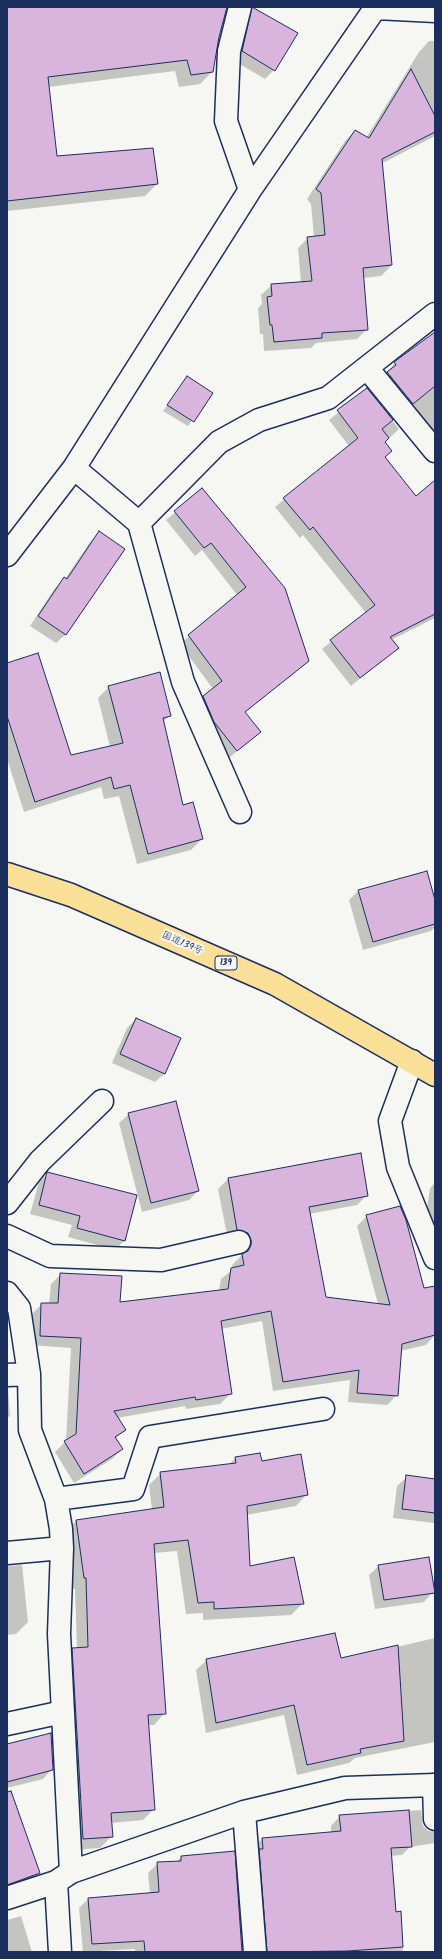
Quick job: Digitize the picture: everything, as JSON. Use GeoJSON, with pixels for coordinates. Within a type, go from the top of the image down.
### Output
{"type":"FeatureCollection","features":[{"type":"Feature","properties":{"kind":"highway","name":"国道139号"},"geometry":{"type":"LineString","coordinates":[[7,874],[72,895],[276,984],[435,1075]]}},
{"type":"Feature","properties":{"kind":"street"},"geometry":{"type":"LineString","coordinates":[[240,7],[229,51],[226,121],[250,190]]}},
{"type":"Feature","properties":{"kind":"street"},"geometry":{"type":"LineString","coordinates":[[7,555],[74,468],[250,190],[376,7],[435,11]]}},
{"type":"Feature","properties":{"kind":"street"},"geometry":{"type":"LineString","coordinates":[[139,523],[219,442],[259,420],[328,398],[435,314]]}},
{"type":"Feature","properties":{"kind":"street"},"geometry":{"type":"LineString","coordinates":[[366,368],[435,451]]}},
{"type":"Feature","properties":{"kind":"street"},"geometry":{"type":"LineString","coordinates":[[74,468],[139,523],[183,682],[240,812]]}},
{"type":"Feature","properties":{"kind":"street"},"geometry":{"type":"LineString","coordinates":[[412,1061],[390,1121],[398,1167],[435,1258]]}},
{"type":"Feature","properties":{"kind":"street"},"geometry":{"type":"LineString","coordinates":[[7,1203],[40,1161],[102,1101]]}},
{"type":"Feature","properties":{"kind":"street"},"geometry":{"type":"LineString","coordinates":[[7,1236],[50,1256],[161,1260],[239,1242]]}},
{"type":"Feature","properties":{"kind":"street"},"geometry":{"type":"LineString","coordinates":[[7,1293],[19,1308],[29,1374],[30,1430],[56,1499],[61,1529],[62,1548],[59,1634],[63,1712],[63,1877],[60,1952]]}},
{"type":"Feature","properties":{"kind":"street"},"geometry":{"type":"LineString","coordinates":[[7,1375],[29,1374]]}},
{"type":"Feature","properties":{"kind":"street"},"geometry":{"type":"LineString","coordinates":[[56,1499],[134,1489],[150,1437],[323,1409]]}},
{"type":"Feature","properties":{"kind":"street"},"geometry":{"type":"LineString","coordinates":[[7,1553],[62,1548]]}},
{"type":"Feature","properties":{"kind":"street"},"geometry":{"type":"LineString","coordinates":[[7,1724],[63,1712]]}},
{"type":"Feature","properties":{"kind":"street"},"geometry":{"type":"LineString","coordinates":[[7,1898],[244,1812],[345,1788],[435,1785],[435,1819]]}},
{"type":"Feature","properties":{"kind":"street"},"geometry":{"type":"LineString","coordinates":[[244,1812],[255,1952]]}},
{"type":"Feature","properties":{"kind":"building"},"geometry":{"type":"Polygon","coordinates":[[[7,7],[227,7],[219,37],[213,72],[191,75],[187,60],[48,77],[57,156],[153,148],[158,184],[7,201],[7,7]]]}},
{"type":"Feature","properties":{"kind":"building"},"geometry":{"type":"Polygon","coordinates":[[[252,7],[298,33],[275,71],[242,51],[252,7]]]}},
{"type":"Feature","properties":{"kind":"building"},"geometry":{"type":"Polygon","coordinates":[[[411,69],[435,116],[435,132],[382,159],[392,265],[363,268],[368,330],[322,333],[322,338],[274,342],[272,325],[270,325],[267,297],[272,296],[271,284],[312,281],[307,237],[325,235],[321,193],[316,189],[355,130],[369,138],[411,69]]]}},
{"type":"Feature","properties":{"kind":"building"},"geometry":{"type":"Polygon","coordinates":[[[435,332],[435,386],[413,404],[387,372],[396,365],[394,362],[435,332]]]}},
{"type":"Feature","properties":{"kind":"building"},"geometry":{"type":"Polygon","coordinates":[[[187,376],[213,393],[194,422],[167,405],[187,376]]]}},
{"type":"Feature","properties":{"kind":"building"},"geometry":{"type":"Polygon","coordinates":[[[367,388],[393,420],[382,429],[389,438],[385,442],[392,451],[385,457],[416,496],[435,480],[435,614],[390,637],[399,648],[360,678],[330,640],[375,605],[313,527],[310,530],[283,498],[358,438],[337,410],[367,388]]]}},
{"type":"Feature","properties":{"kind":"building"},"geometry":{"type":"Polygon","coordinates":[[[202,488],[285,588],[309,661],[245,712],[261,732],[237,751],[214,722],[203,696],[222,681],[188,635],[246,587],[211,543],[204,548],[174,511],[202,488]]]}},
{"type":"Feature","properties":{"kind":"building"},"geometry":{"type":"Polygon","coordinates":[[[99,531],[125,549],[66,635],[38,616],[64,577],[67,579],[99,531]]]}},
{"type":"Feature","properties":{"kind":"building"},"geometry":{"type":"Polygon","coordinates":[[[38,653],[71,755],[123,743],[108,686],[160,672],[171,716],[163,718],[183,805],[193,802],[203,839],[148,854],[130,785],[114,789],[111,777],[35,802],[7,716],[7,663],[38,653]]]}},
{"type":"Feature","properties":{"kind":"building"},"geometry":{"type":"Polygon","coordinates":[[[427,871],[435,900],[435,924],[373,942],[358,890],[427,871]]]}},
{"type":"Feature","properties":{"kind":"building"},"geometry":{"type":"Polygon","coordinates":[[[136,1018],[181,1038],[165,1074],[120,1054],[136,1018]]]}},
{"type":"Feature","properties":{"kind":"building"},"geometry":{"type":"Polygon","coordinates":[[[176,1101],[199,1191],[151,1203],[128,1113],[176,1101]]]}},
{"type":"Feature","properties":{"kind":"building"},"geometry":{"type":"Polygon","coordinates":[[[361,1153],[368,1196],[309,1207],[326,1297],[390,1305],[366,1215],[400,1206],[406,1220],[424,1288],[435,1286],[435,1335],[402,1344],[398,1396],[357,1393],[359,1370],[283,1382],[271,1311],[221,1321],[232,1394],[196,1400],[195,1397],[114,1411],[126,1430],[115,1437],[123,1449],[84,1474],[64,1441],[76,1434],[81,1338],[40,1336],[41,1303],[58,1303],[60,1273],[122,1276],[120,1302],[228,1289],[231,1268],[244,1265],[242,1254],[248,1251],[251,1245],[251,1240],[248,1233],[237,1230],[228,1178],[361,1153]]]}},
{"type":"Feature","properties":{"kind":"building"},"geometry":{"type":"Polygon","coordinates":[[[47,1172],[137,1195],[125,1241],[77,1228],[80,1216],[39,1205],[47,1172]]]}},
{"type":"Feature","properties":{"kind":"building"},"geometry":{"type":"Polygon","coordinates":[[[260,1453],[262,1461],[301,1454],[308,1495],[247,1506],[250,1566],[294,1557],[304,1604],[214,1609],[214,1602],[198,1603],[188,1540],[154,1544],[166,1714],[148,1715],[155,1810],[111,1813],[113,1837],[83,1839],[72,1648],[88,1647],[86,1578],[84,1578],[76,1520],[164,1507],[160,1472],[236,1463],[235,1457],[260,1453]]]}},
{"type":"Feature","properties":{"kind":"building"},"geometry":{"type":"Polygon","coordinates":[[[406,1475],[435,1479],[435,1513],[402,1509],[406,1475]]]}},
{"type":"Feature","properties":{"kind":"building"},"geometry":{"type":"Polygon","coordinates":[[[429,1557],[435,1593],[384,1600],[378,1565],[429,1557]]]}},
{"type":"Feature","properties":{"kind":"building"},"geometry":{"type":"Polygon","coordinates":[[[335,1633],[341,1658],[398,1645],[404,1741],[360,1749],[361,1753],[307,1765],[294,1705],[216,1723],[206,1659],[335,1633]]]}},
{"type":"Feature","properties":{"kind":"building"},"geometry":{"type":"Polygon","coordinates":[[[51,1733],[53,1770],[7,1782],[7,1744],[51,1733]]]}},
{"type":"Feature","properties":{"kind":"building"},"geometry":{"type":"Polygon","coordinates":[[[11,1791],[40,1873],[7,1885],[7,1792],[11,1791]]]}},
{"type":"Feature","properties":{"kind":"building"},"geometry":{"type":"Polygon","coordinates":[[[409,1810],[412,1847],[391,1848],[396,1912],[401,1911],[403,1947],[348,1951],[267,1952],[259,1849],[263,1849],[262,1838],[341,1831],[339,1815],[409,1810]]]}},
{"type":"Feature","properties":{"kind":"building"},"geometry":{"type":"Polygon","coordinates":[[[235,1851],[242,1952],[145,1952],[144,1941],[92,1944],[88,1898],[159,1892],[157,1862],[181,1861],[181,1856],[235,1851]]]}}]}
